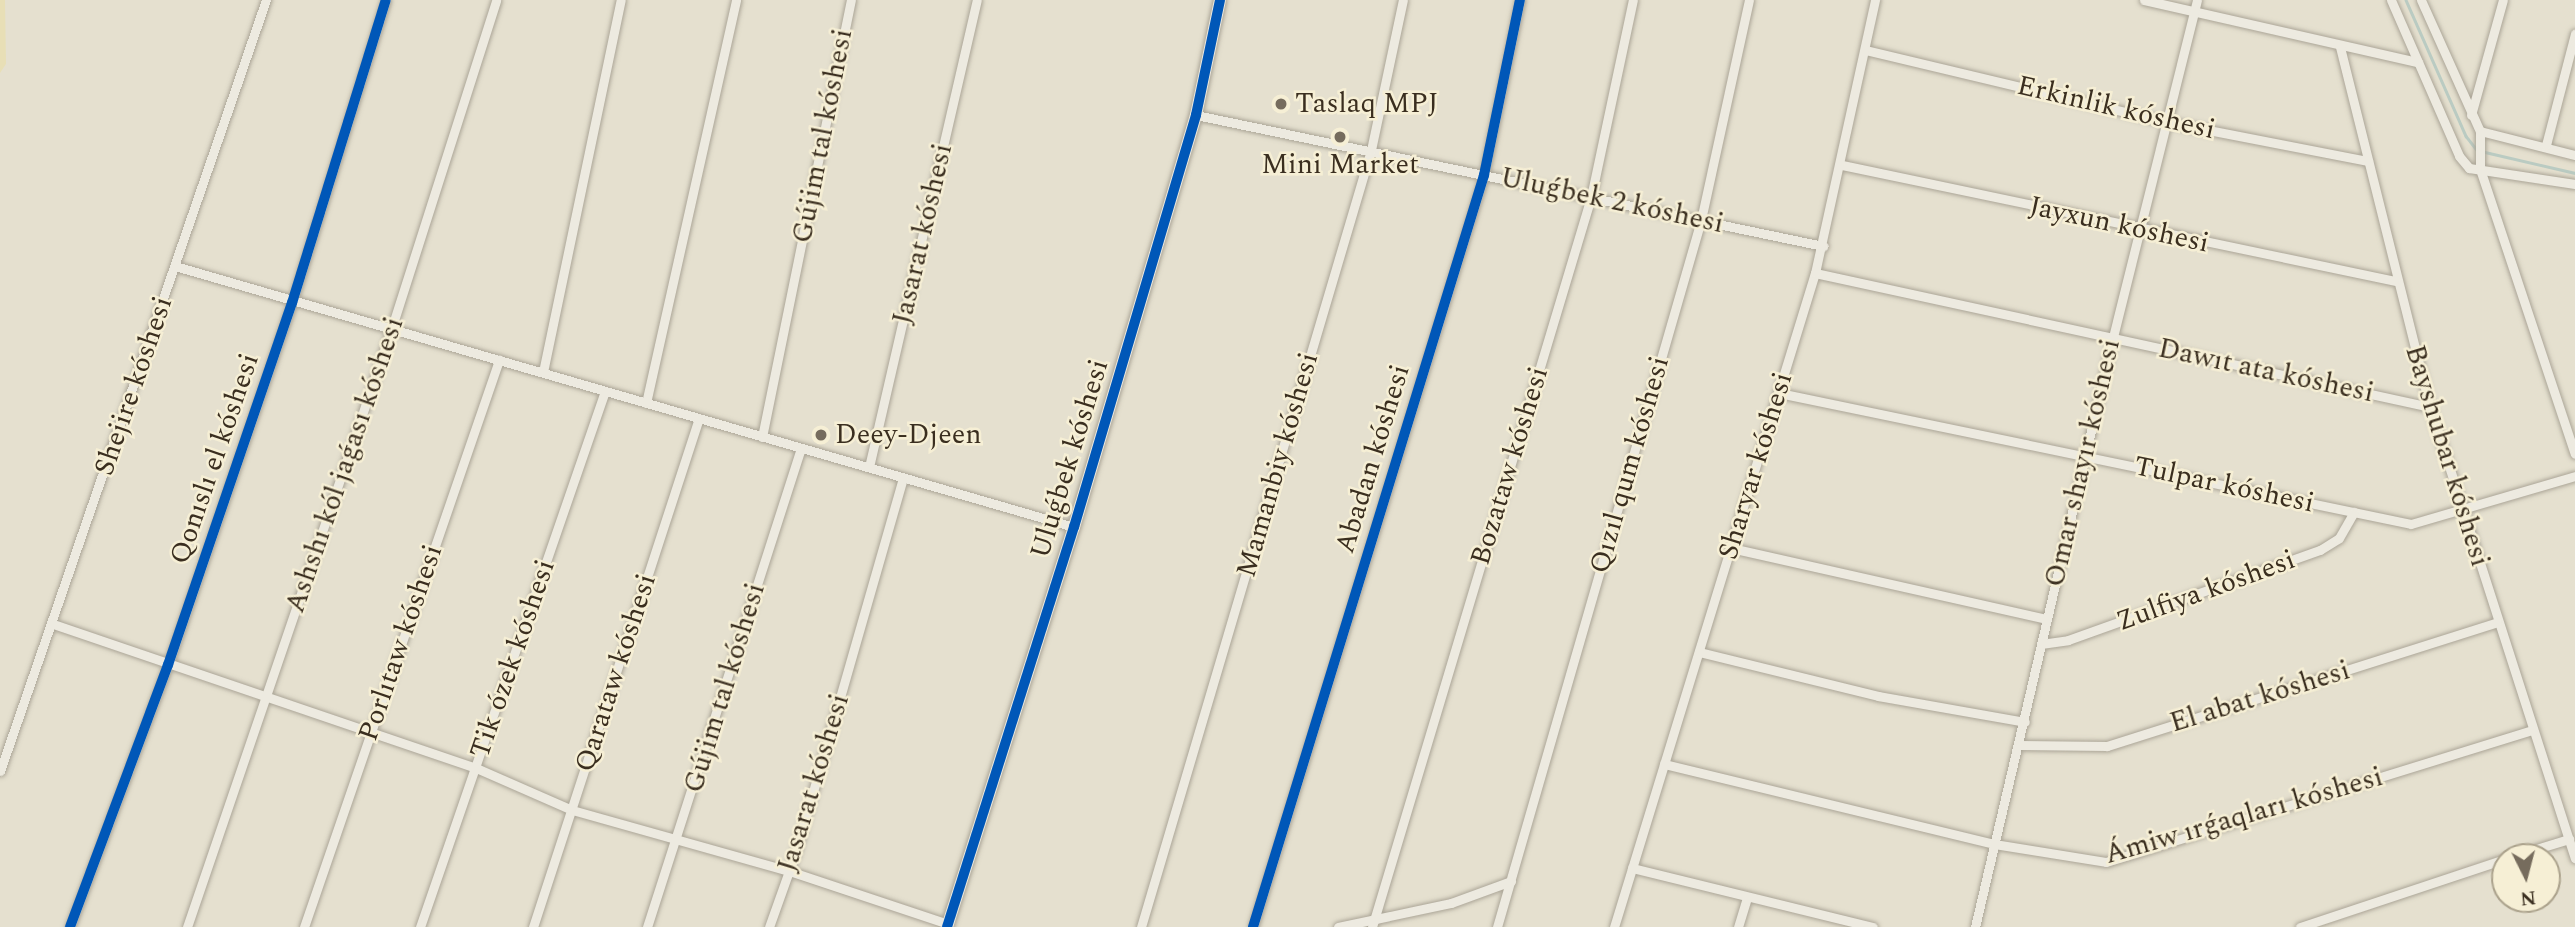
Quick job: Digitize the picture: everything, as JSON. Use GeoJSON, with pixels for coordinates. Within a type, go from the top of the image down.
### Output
{"type":"FeatureCollection","features":[{"type":"Feature","properties":{"kind":"street","name":"Shejire kóshesi"},"geometry":{"type":"LineString","coordinates":[[0,771],[53,624],[266,0]]}},
{"type":"Feature","properties":{"kind":"street","name":"Qonıslı el kóshesi"},"geometry":{"type":"LineString","coordinates":[[70,927],[168,665],[292,303],[386,0]]}},
{"type":"Feature","properties":{"kind":"street","name":"Ashshı kól jaǵası kóshesi"},"geometry":{"type":"LineString","coordinates":[[187,927],[391,330],[496,0]]}},
{"type":"Feature","properties":{"kind":"street"},"geometry":{"type":"LineString","coordinates":[[543,372],[621,0]]}},
{"type":"Feature","properties":{"kind":"street"},"geometry":{"type":"LineString","coordinates":[[646,403],[736,0]]}},
{"type":"Feature","properties":{"kind":"street","name":"Gújim tal kóshesi"},"geometry":{"type":"LineString","coordinates":[[762,436],[851,0]]}},
{"type":"Feature","properties":{"kind":"street","name":"Jasarat kóshesi"},"geometry":{"type":"LineString","coordinates":[[869,467],[977,0]]}},
{"type":"Feature","properties":{"kind":"street","name":"Uluǵbek kóshesi"},"geometry":{"type":"LineString","coordinates":[[947,925],[1074,527],[1196,115],[1220,0]]}},
{"type":"Feature","properties":{"kind":"street","name":"Mamanbiy kóshesi"},"geometry":{"type":"LineString","coordinates":[[1141,927],[1371,150],[1403,0]]}},
{"type":"Feature","properties":{"kind":"street","name":"Abadan kóshesi"},"geometry":{"type":"LineString","coordinates":[[1253,927],[1484,175],[1520,0]]}},
{"type":"Feature","properties":{"kind":"street","name":"Bozataw kóshesi"},"geometry":{"type":"LineString","coordinates":[[1373,923],[1591,197],[1633,0]]}},
{"type":"Feature","properties":{"kind":"street","name":"Qızıl qum kóshesi"},"geometry":{"type":"LineString","coordinates":[[1497,927],[1701,220],[1748,0]]}},
{"type":"Feature","properties":{"kind":"street","name":"Sharyar kóshesi"},"geometry":{"type":"LineString","coordinates":[[1614,927],[1823,246],[1875,0]]}},
{"type":"Feature","properties":{"kind":"street"},"geometry":{"type":"LineString","coordinates":[[2144,0],[2340,47],[2418,62]]}},
{"type":"Feature","properties":{"kind":"street","name":"Omar shayır kóshesi"},"geometry":{"type":"LineString","coordinates":[[1975,927],[2020,745],[2113,337],[2197,0]]}},
{"type":"Feature","properties":{"kind":"street"},"geometry":{"type":"LineString","coordinates":[[2391,0],[2459,156],[2469,168],[2575,184]]}},
{"type":"Feature","properties":{"kind":"street"},"geometry":{"type":"LineString","coordinates":[[2421,0],[2480,131],[2480,169],[2575,454]]}},
{"type":"Feature","properties":{"kind":"street"},"geometry":{"type":"LineString","coordinates":[[2471,115],[2503,0]]}},
{"type":"Feature","properties":{"kind":"street"},"geometry":{"type":"LineString","coordinates":[[2546,145],[2575,34]]}},
{"type":"Feature","properties":{"kind":"street","name":"Bayshubar kóshesi"},"geometry":{"type":"LineString","coordinates":[[2340,47],[2396,281],[2430,407],[2497,622],[2574,854]]}},
{"type":"Feature","properties":{"kind":"street","name":"Erkinlik kóshesi"},"geometry":{"type":"LineString","coordinates":[[1865,50],[2167,122],[2368,161]]}},
{"type":"Feature","properties":{"kind":"street","name":"Uluǵbek 2 kóshesi"},"geometry":{"type":"LineString","coordinates":[[1196,115],[1823,246]]}},
{"type":"Feature","properties":{"kind":"street"},"geometry":{"type":"LineString","coordinates":[[2480,131],[2546,145],[2575,155]]}},
{"type":"Feature","properties":{"kind":"street","name":"Jayxun kóshesi"},"geometry":{"type":"LineString","coordinates":[[1842,164],[2140,230],[2396,281]]}},
{"type":"Feature","properties":{"kind":"street"},"geometry":{"type":"LineString","coordinates":[[175,266],[292,303],[543,372],[1074,527]]}},
{"type":"Feature","properties":{"kind":"street","name":"Dawıt ata kóshesi"},"geometry":{"type":"LineString","coordinates":[[1815,273],[2430,407]]}},
{"type":"Feature","properties":{"kind":"street","name":"Porlıtaw kóshesi"},"geometry":{"type":"LineString","coordinates":[[304,927],[499,360]]}},
{"type":"Feature","properties":{"kind":"street","name":"Tik ózek kóshesi"},"geometry":{"type":"LineString","coordinates":[[421,927],[605,391]]}},
{"type":"Feature","properties":{"kind":"street","name":"Tulpar kóshesi"},"geometry":{"type":"LineString","coordinates":[[1779,393],[2411,524],[2575,475]]}},
{"type":"Feature","properties":{"kind":"street","name":"Qarataw kóshesi"},"geometry":{"type":"LineString","coordinates":[[533,927],[699,418]]}},
{"type":"Feature","properties":{"kind":"street","name":"Gújim tal kóshesi"},"geometry":{"type":"LineString","coordinates":[[647,927],[678,840],[801,448]]}},
{"type":"Feature","properties":{"kind":"street","name":"Jasarat kóshesi"},"geometry":{"type":"LineString","coordinates":[[769,927],[789,871],[903,478]]}},
{"type":"Feature","properties":{"kind":"street","name":"Zulfiya kóshesi"},"geometry":{"type":"LineString","coordinates":[[2041,645],[2068,640],[2320,550],[2339,538],[2354,512]]}},
{"type":"Feature","properties":{"kind":"street"},"geometry":{"type":"LineString","coordinates":[[1731,548],[2047,619]]}},
{"type":"Feature","properties":{"kind":"street","name":"El abat kóshesi"},"geometry":{"type":"LineString","coordinates":[[2020,745],[2106,746],[2497,622]]}},
{"type":"Feature","properties":{"kind":"street"},"geometry":{"type":"LineString","coordinates":[[53,624],[476,768],[572,810],[789,871],[947,925]]}},
{"type":"Feature","properties":{"kind":"street"},"geometry":{"type":"LineString","coordinates":[[1699,652],[1866,693],[2025,722]]}},
{"type":"Feature","properties":{"kind":"street","name":"Ámiw ırǵaqları kóshesi"},"geometry":{"type":"LineString","coordinates":[[1664,764],[1994,844],[2106,862],[2533,730]]}},
{"type":"Feature","properties":{"kind":"street"},"geometry":{"type":"LineString","coordinates":[[2556,843],[2569,839]]}},
{"type":"Feature","properties":{"kind":"street"},"geometry":{"type":"LineString","coordinates":[[2300,927],[2491,863]]}},
{"type":"Feature","properties":{"kind":"street"},"geometry":{"type":"LineString","coordinates":[[1632,868],[1873,927]]}},
{"type":"Feature","properties":{"kind":"street"},"geometry":{"type":"LineString","coordinates":[[1338,927],[1373,923],[1451,903],[1511,881]]}},
{"type":"Feature","properties":{"kind":"street"},"geometry":{"type":"LineString","coordinates":[[1738,927],[1747,897]]}},
{"type":"Feature","properties":{"kind":"sand"},"geometry":{"type":"Polygon","coordinates":[[[0,0],[5,0],[6,64],[0,73],[0,0]]]}},
{"type":"Feature","properties":{"kind":"waterway"},"geometry":{"type":"LineString","coordinates":[[2406,0],[2466,136],[2477,150]]}},
{"type":"Feature","properties":{"kind":"waterway"},"geometry":{"type":"LineString","coordinates":[[2485,152],[2575,173]]}},
{"type":"Feature","properties":{"kind":"cycle path"},"geometry":{"type":"LineString","coordinates":[[70,927],[168,665],[292,303],[386,0]]}},
{"type":"Feature","properties":{"kind":"cycle path"},"geometry":{"type":"LineString","coordinates":[[947,927],[1074,527],[1196,115],[1220,0]]}},
{"type":"Feature","properties":{"kind":"cycle path"},"geometry":{"type":"LineString","coordinates":[[1253,927],[1484,175],[1520,0]]}},
{"type":"Feature","properties":{"kind":"place","name":"Taslaq MPJ"},"geometry":{"type":"Point","coordinates":[1281,104]}},
{"type":"Feature","properties":{"kind":"place","name":"Mini Market"},"geometry":{"type":"Point","coordinates":[1340,137]}},
{"type":"Feature","properties":{"kind":"place","name":"Deey-Djeen"},"geometry":{"type":"Point","coordinates":[821,435]}}]}
